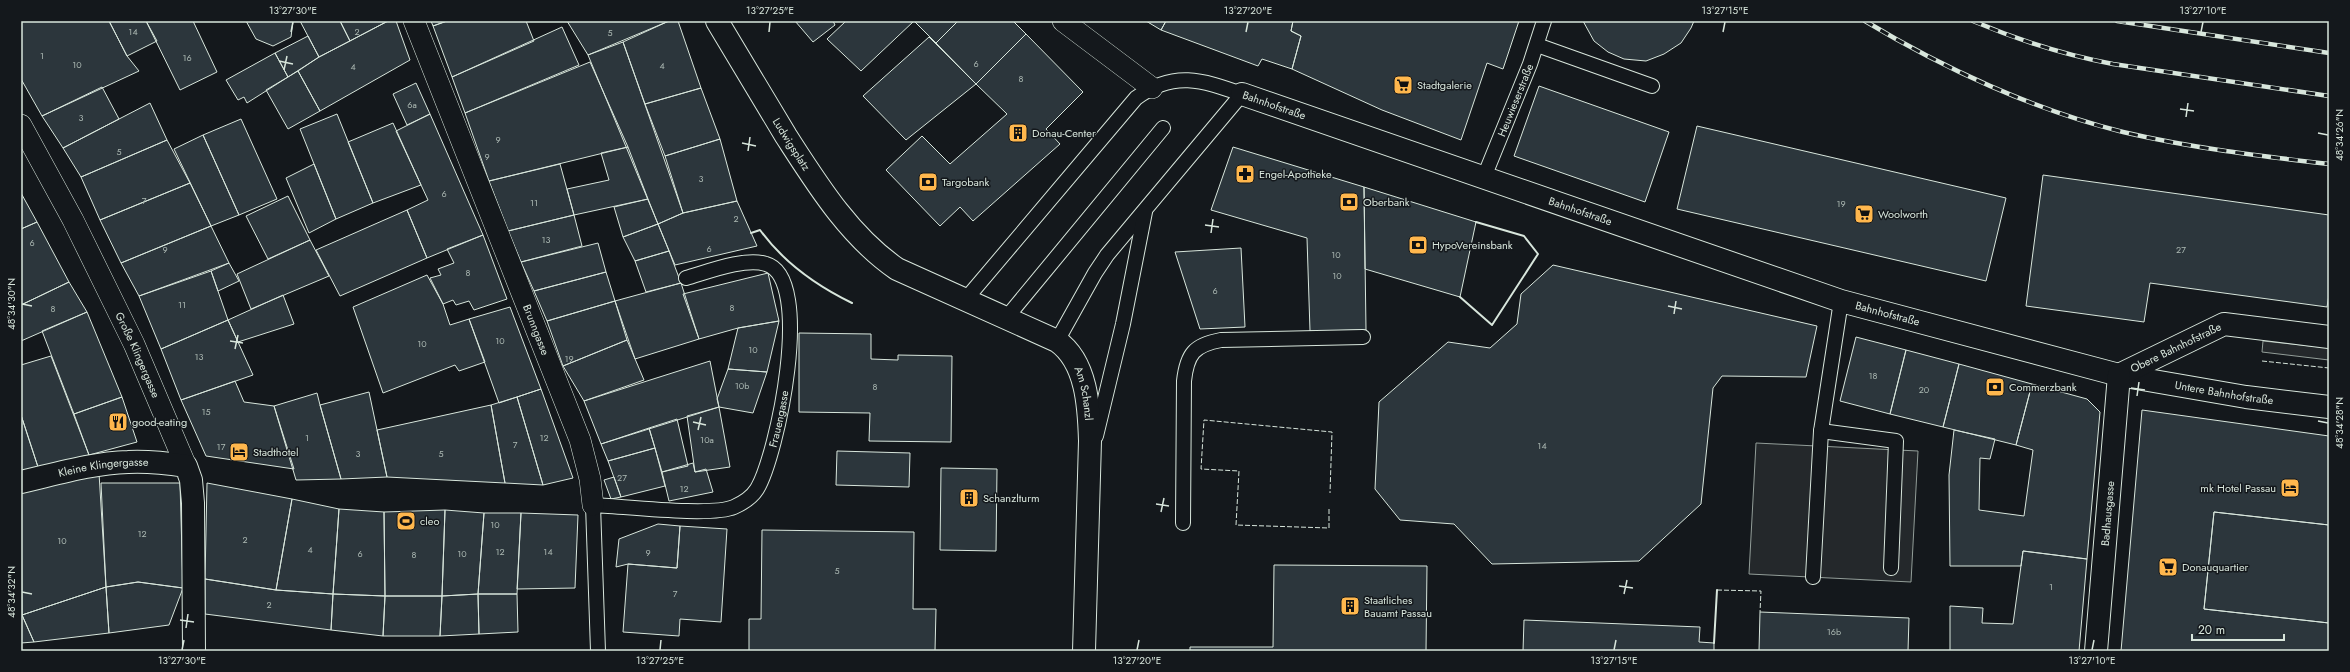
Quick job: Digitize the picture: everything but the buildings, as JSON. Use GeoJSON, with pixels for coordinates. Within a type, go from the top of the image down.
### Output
{"type":"FeatureCollection","features":[{"type":"Feature","properties":{"kind":"street","name":"Brunngasse"},"geometry":{"type":"LineString","coordinates":[[414,21],[580,440],[590,479],[592,505]]}},
{"type":"Feature","properties":{"kind":"street","name":"Ludwigsplatz"},"geometry":{"type":"LineString","coordinates":[[717,21],[812,177],[840,215],[880,257]]}},
{"type":"Feature","properties":{"kind":"street"},"geometry":{"type":"LineString","coordinates":[[1063,21],[1152,88]]}},
{"type":"Feature","properties":{"kind":"street","name":"Bahnhofstraße"},"geometry":{"type":"LineString","coordinates":[[1242,94],[1840,301],[2119,375]]}},
{"type":"Feature","properties":{"kind":"street","name":"Große Klingergasse"},"geometry":{"type":"LineString","coordinates":[[21,124],[73,220],[134,344],[191,480],[193,503],[194,651]]}},
{"type":"Feature","properties":{"kind":"street","name":"Am Schanzl"},"geometry":{"type":"LineString","coordinates":[[880,257],[897,269],[1007,317],[1057,341],[1071,354],[1083,382],[1089,416],[1090,464],[1084,651]]}},
{"type":"Feature","properties":{"kind":"street","name":"Obere Bahnhofstraße"},"geometry":{"type":"LineString","coordinates":[[2119,375],[2224,324],[2329,337]]}},
{"type":"Feature","properties":{"kind":"street","name":"Untere Bahnhofstraße"},"geometry":{"type":"LineString","coordinates":[[2119,375],[2246,397],[2329,406]]}},
{"type":"Feature","properties":{"kind":"street","name":"Badhausgasse"},"geometry":{"type":"LineString","coordinates":[[2096,651],[2119,375]]}},
{"type":"Feature","properties":{"kind":"street","name":"Kleine Klingergasse"},"geometry":{"type":"LineString","coordinates":[[21,482],[100,465],[126,462],[154,461],[186,466]]}},
{"type":"Feature","properties":{"kind":"lane","name":"Heuwieserstraße"},"geometry":{"type":"LineString","coordinates":[[1484,177],[1537,45],[1544,21]]}},
{"type":"Feature","properties":{"kind":"lane"},"geometry":{"type":"LineString","coordinates":[[1537,45],[1652,86]]}},
{"type":"Feature","properties":{"kind":"lane","name":"Bahnhofstraße"},"geometry":{"type":"LineString","coordinates":[[966,299],[1136,98],[1152,88],[1182,79],[1197,80],[1242,94]]}},
{"type":"Feature","properties":{"kind":"lane"},"geometry":{"type":"LineString","coordinates":[[1057,341],[1095,273],[1145,209],[1242,94]]}},
{"type":"Feature","properties":{"kind":"lane"},"geometry":{"type":"LineString","coordinates":[[1007,317],[1163,128]]}},
{"type":"Feature","properties":{"kind":"lane"},"geometry":{"type":"LineString","coordinates":[[1090,464],[1123,324],[1145,209]]}},
{"type":"Feature","properties":{"kind":"lane","name":"Frauengasse"},"geometry":{"type":"LineString","coordinates":[[592,505],[723,510],[746,501],[756,490],[764,477],[777,429],[791,340],[791,320],[782,277],[779,272],[767,264],[752,262],[686,278]]}},
{"type":"Feature","properties":{"kind":"lane"},"geometry":{"type":"LineString","coordinates":[[1813,577],[1821,430],[1840,301]]}},
{"type":"Feature","properties":{"kind":"lane"},"geometry":{"type":"LineString","coordinates":[[1183,523],[1184,381],[1185,369],[1193,352],[1201,345],[1221,340],[1363,337]]}},
{"type":"Feature","properties":{"kind":"lane"},"geometry":{"type":"LineString","coordinates":[[1821,430],[1896,441],[1890,568]]}},
{"type":"Feature","properties":{"kind":"lane","name":"Brunngasse"},"geometry":{"type":"LineString","coordinates":[[592,505],[598,651]]}},
{"type":"Feature","properties":{"kind":"shaded area"},"geometry":{"type":"Polygon","coordinates":[[[2263,341],[2329,348],[2329,360],[2262,352],[2263,341]]]}},
{"type":"Feature","properties":{"kind":"shaded area"},"geometry":{"type":"Polygon","coordinates":[[[1756,443],[1918,451],[1911,582],[1749,574],[1756,443]]]}},
{"type":"Feature","properties":{"kind":"railway"},"geometry":{"type":"LineString","coordinates":[[1865,21],[1926,55],[1990,86],[2023,100],[2090,123],[2149,138],[2200,147],[2251,155],[2329,164]]}},
{"type":"Feature","properties":{"kind":"railway"},"geometry":{"type":"LineString","coordinates":[[1973,21],[2042,46],[2113,64],[2329,96]]}},
{"type":"Feature","properties":{"kind":"railway"},"geometry":{"type":"LineString","coordinates":[[2117,21],[2329,53]]}},
{"type":"Feature","properties":{"kind":"fence"},"geometry":{"type":"LineString","coordinates":[[2262,361],[2329,368]]}},
{"type":"Feature","properties":{"kind":"fence"},"geometry":{"type":"LineString","coordinates":[[1329,509],[1329,528],[1236,525],[1239,471],[1201,469],[1204,420],[1332,432],[1330,493]]}},
{"type":"Feature","properties":{"kind":"fence"},"geometry":{"type":"LineString","coordinates":[[1717,590],[1761,591],[1760,612]]}},
{"type":"Feature","properties":{"kind":"wall"},"geometry":{"type":"LineString","coordinates":[[1460,297],[1492,325],[1538,254],[1524,236],[1476,222]]}},
{"type":"Feature","properties":{"kind":"wall"},"geometry":{"type":"LineString","coordinates":[[751,233],[760,230],[779,253],[801,272],[825,289],[852,303]]}},
{"type":"Feature","properties":{"kind":"wall"},"geometry":{"type":"LineString","coordinates":[[1714,643],[1717,590]]}},
{"type":"Feature","properties":{"kind":"place","name":"Stadtgalerie"},"geometry":{"type":"Point","coordinates":[1403,85]}},
{"type":"Feature","properties":{"kind":"place","name":"Donau-Center"},"geometry":{"type":"Point","coordinates":[1018,133]}},
{"type":"Feature","properties":{"kind":"place","name":"Engel-Apotheke"},"geometry":{"type":"Point","coordinates":[1245,174]}},
{"type":"Feature","properties":{"kind":"place","name":"Targobank"},"geometry":{"type":"Point","coordinates":[928,182]}},
{"type":"Feature","properties":{"kind":"place","name":"Oberbank"},"geometry":{"type":"Point","coordinates":[1349,202]}},
{"type":"Feature","properties":{"kind":"place","name":"Woolworth"},"geometry":{"type":"Point","coordinates":[1864,214]}},
{"type":"Feature","properties":{"kind":"place","name":"HypoVereinsbank"},"geometry":{"type":"Point","coordinates":[1418,245]}},
{"type":"Feature","properties":{"kind":"place","name":"Commerzbank"},"geometry":{"type":"Point","coordinates":[1995,387]}},
{"type":"Feature","properties":{"kind":"place","name":"good-eating"},"geometry":{"type":"Point","coordinates":[118,422]}},
{"type":"Feature","properties":{"kind":"place","name":"Stadthotel"},"geometry":{"type":"Point","coordinates":[239,452]}},
{"type":"Feature","properties":{"kind":"place","name":"mk Hotel Passau"},"geometry":{"type":"Point","coordinates":[2290,488]}},
{"type":"Feature","properties":{"kind":"place","name":"Schanzlturm"},"geometry":{"type":"Point","coordinates":[969,498]}},
{"type":"Feature","properties":{"kind":"place","name":"cleo"},"geometry":{"type":"Point","coordinates":[406,521]}},
{"type":"Feature","properties":{"kind":"place","name":"Donauquartier"},"geometry":{"type":"Point","coordinates":[2168,567]}},
{"type":"Feature","properties":{"kind":"place","name":"Staatliches Bauamt Passau"},"geometry":{"type":"Point","coordinates":[1350,606]}}]}
